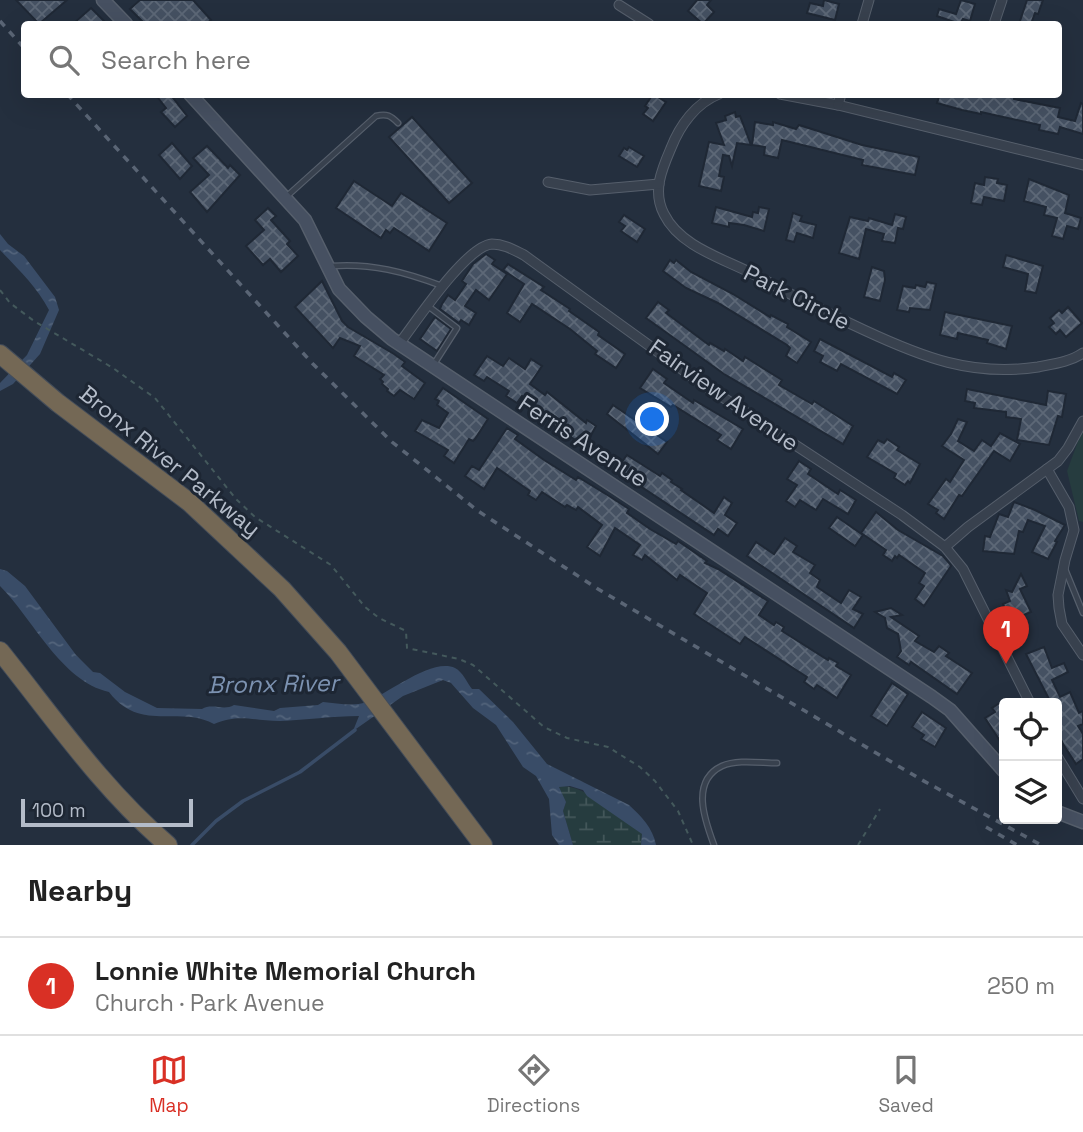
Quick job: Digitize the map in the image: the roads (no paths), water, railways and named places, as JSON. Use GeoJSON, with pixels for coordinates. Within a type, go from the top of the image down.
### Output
{"type":"FeatureCollection","features":[{"type":"Feature","properties":{"kind":"highway","name":"Bronx River Parkway"},"geometry":{"type":"LineString","coordinates":[[0,354],[221,530],[310,618],[361,681],[483,845]]}},
{"type":"Feature","properties":{"kind":"highway"},"geometry":{"type":"LineString","coordinates":[[0,651],[111,787],[168,845]]}},
{"type":"Feature","properties":{"kind":"street"},"geometry":{"type":"LineString","coordinates":[[103,0],[123,21]]}},
{"type":"Feature","properties":{"kind":"street"},"geometry":{"type":"LineString","coordinates":[[863,21],[869,0]]}},
{"type":"Feature","properties":{"kind":"street"},"geometry":{"type":"LineString","coordinates":[[995,21],[1002,0]]}},
{"type":"Feature","properties":{"kind":"street"},"geometry":{"type":"LineString","coordinates":[[619,5],[644,21]]}},
{"type":"Feature","properties":{"kind":"street","name":"Ferris Avenue"},"geometry":{"type":"LineString","coordinates":[[194,98],[305,219],[327,266],[346,298],[399,344],[950,710],[999,765]]}},
{"type":"Feature","properties":{"kind":"street","name":"Park Circle"},"geometry":{"type":"LineString","coordinates":[[710,98],[697,107],[677,133],[661,171],[657,193],[664,214],[674,227],[696,246],[815,308],[900,348],[934,360],[959,365],[1024,370],[1074,359],[1083,354]]}},
{"type":"Feature","properties":{"kind":"street"},"geometry":{"type":"LineString","coordinates":[[801,98],[1083,165]]}},
{"type":"Feature","properties":{"kind":"street"},"geometry":{"type":"LineString","coordinates":[[838,105],[840,98]]}},
{"type":"Feature","properties":{"kind":"street"},"geometry":{"type":"LineString","coordinates":[[548,182],[590,190],[659,184]]}},
{"type":"Feature","properties":{"kind":"street","name":"Fairview Avenue"},"geometry":{"type":"LineString","coordinates":[[444,286],[478,249],[492,244],[524,255],[701,383],[902,514],[945,547],[963,569],[1028,698]]}},
{"type":"Feature","properties":{"kind":"street"},"geometry":{"type":"LineString","coordinates":[[399,344],[444,286]]}},
{"type":"Feature","properties":{"kind":"street"},"geometry":{"type":"LineString","coordinates":[[945,547],[1058,461],[1083,421]]}},
{"type":"Feature","properties":{"kind":"street"},"geometry":{"type":"LineString","coordinates":[[1047,470],[1069,507],[1074,530],[1058,595],[1062,624],[1081,652]]}},
{"type":"Feature","properties":{"kind":"street"},"geometry":{"type":"LineString","coordinates":[[1060,761],[1082,793]]}},
{"type":"Feature","properties":{"kind":"street"},"geometry":{"type":"LineString","coordinates":[[1062,814],[1083,822]]}},
{"type":"Feature","properties":{"kind":"lane"},"geometry":{"type":"LineString","coordinates":[[285,198],[376,116],[390,116],[398,123]]}},
{"type":"Feature","properties":{"kind":"lane"},"geometry":{"type":"LineString","coordinates":[[327,266],[358,264],[403,271],[444,286]]}},
{"type":"Feature","properties":{"kind":"lane"},"geometry":{"type":"LineString","coordinates":[[428,306],[457,328],[432,366]]}},
{"type":"Feature","properties":{"kind":"lane"},"geometry":{"type":"LineString","coordinates":[[1064,565],[1083,612]]}},
{"type":"Feature","properties":{"kind":"lane"},"geometry":{"type":"LineString","coordinates":[[714,845],[703,812],[702,800],[704,788],[712,775],[722,766],[777,763]]}},
{"type":"Feature","properties":{"kind":"water"},"geometry":{"type":"Polygon","coordinates":[[[0,234],[24,256],[55,297],[59,310],[40,354],[13,384],[0,391],[0,383],[27,355],[49,310],[33,286],[0,250],[0,234]]]}},
{"type":"Feature","properties":{"kind":"water"},"geometry":{"type":"Polygon","coordinates":[[[0,569],[7,571],[25,586],[76,655],[93,672],[100,673],[125,692],[157,708],[202,709],[234,705],[274,711],[323,702],[356,704],[375,698],[434,668],[455,668],[472,689],[479,689],[513,722],[547,764],[629,805],[649,828],[656,845],[641,845],[642,834],[587,796],[583,790],[570,786],[559,787],[566,802],[563,811],[573,845],[559,845],[552,835],[549,799],[536,776],[523,767],[496,725],[473,708],[451,683],[443,680],[403,696],[353,731],[359,716],[280,721],[239,718],[214,724],[201,719],[134,712],[109,692],[92,686],[76,675],[62,662],[0,586],[0,569]]]}},
{"type":"Feature","properties":{"kind":"waterway"},"geometry":{"type":"LineString","coordinates":[[192,845],[216,821],[243,801],[300,772],[355,730]]}},
{"type":"Feature","properties":{"kind":"railway"},"geometry":{"type":"LineString","coordinates":[[0,21],[21,45]]}},
{"type":"Feature","properties":{"kind":"railway"},"geometry":{"type":"LineString","coordinates":[[71,98],[313,364],[392,442],[478,511],[598,589],[922,780],[1041,845]]}},
{"type":"Feature","properties":{"kind":"railway"},"geometry":{"type":"LineString","coordinates":[[986,827],[1017,845]]}},
{"type":"Feature","properties":{"kind":"place","name":"Lonnie White Memorial Church"},"geometry":{"type":"Point","coordinates":[1006,664]}},
{"type":"Feature","properties":{"kind":"water label","name":"Bronx River"},"geometry":{"type":"Point","coordinates":[273,684]}}]}
